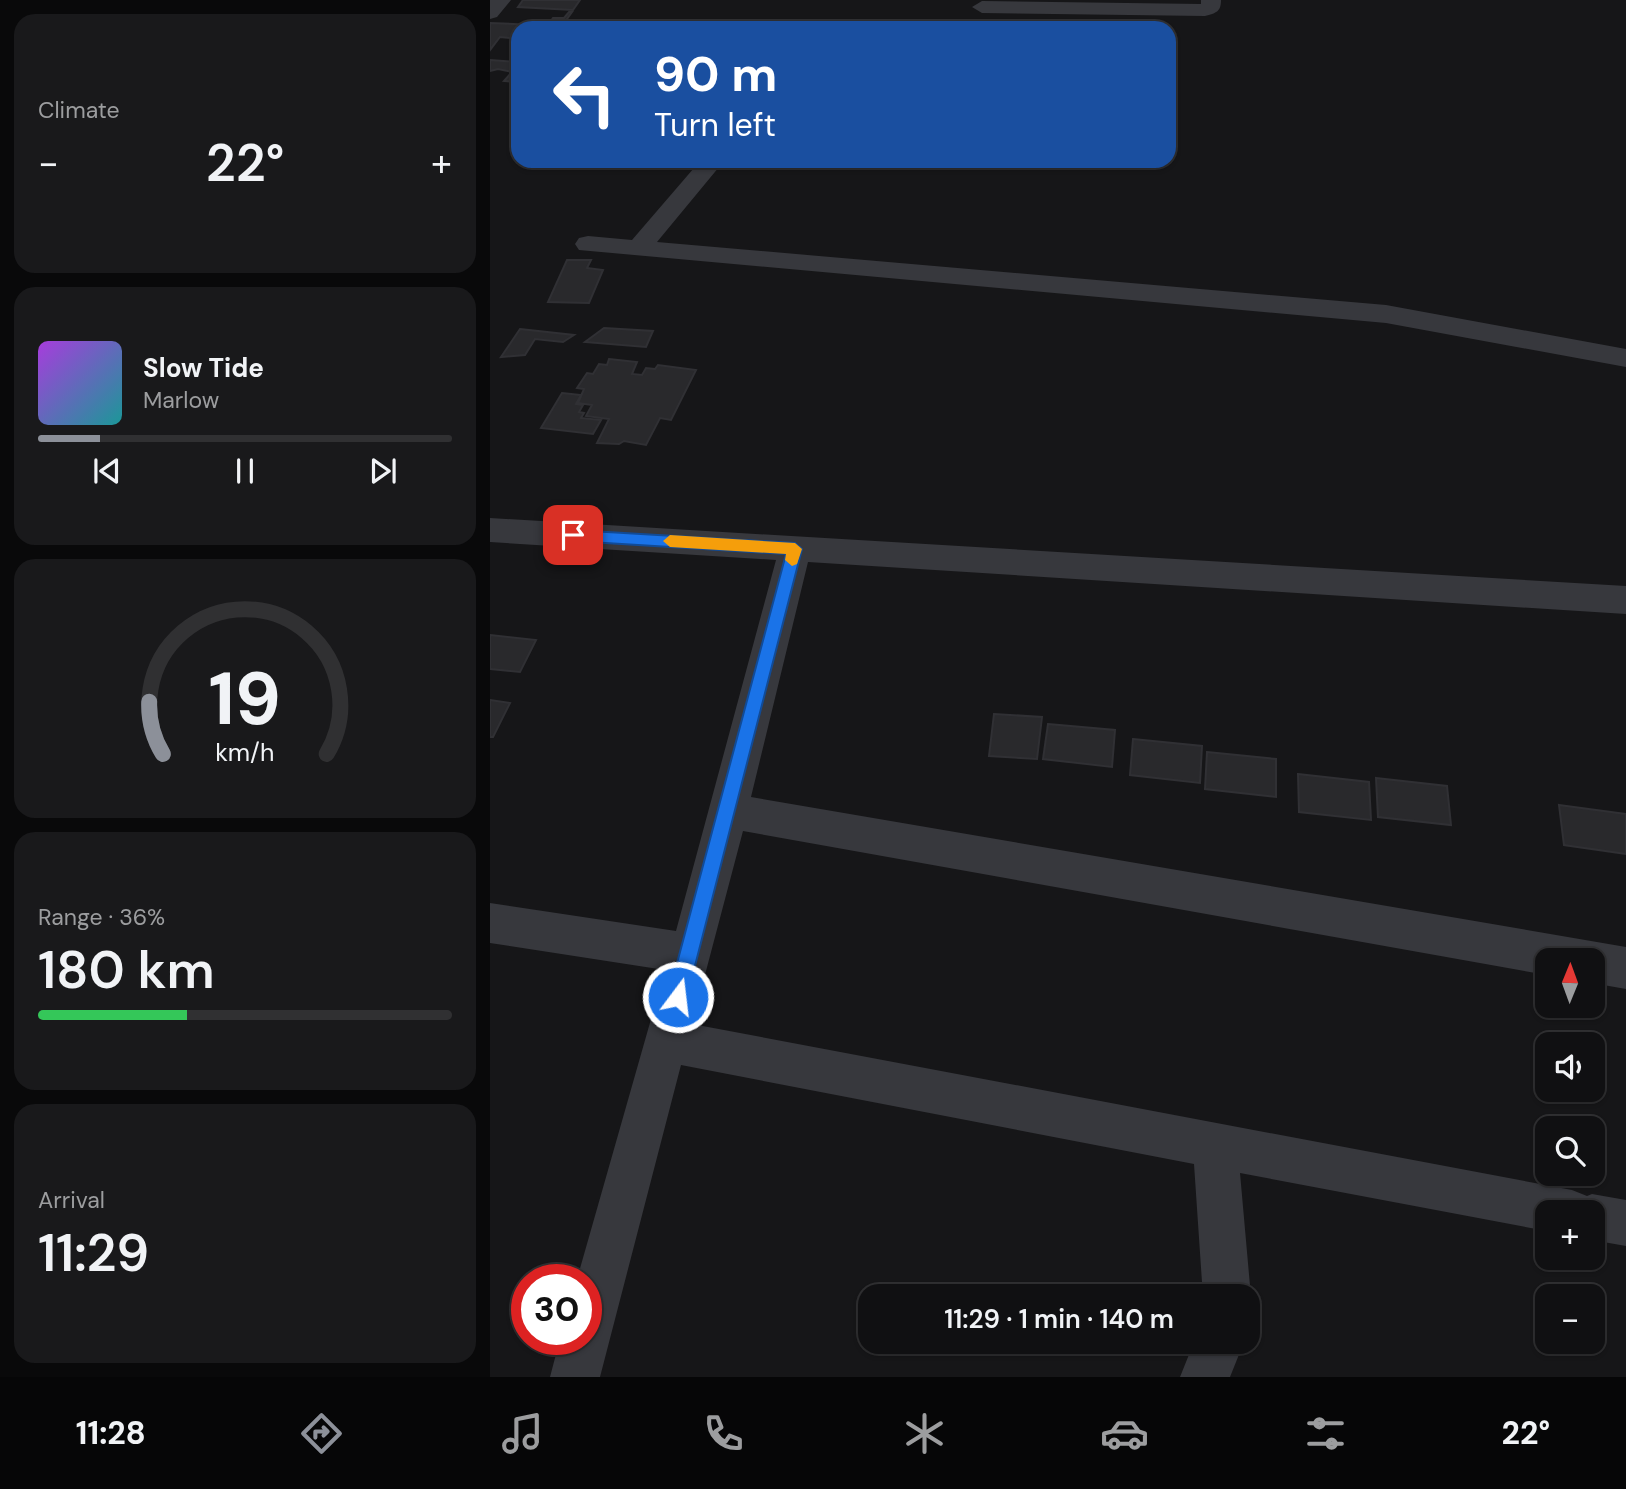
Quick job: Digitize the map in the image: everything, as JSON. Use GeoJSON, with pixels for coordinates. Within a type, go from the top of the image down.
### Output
{"type":"FeatureCollection","features":[{"type":"Feature","properties":{"kind":"street"},"geometry":{"type":"LineString","coordinates":[[490,13],[501,0]]}},
{"type":"Feature","properties":{"kind":"street"},"geometry":{"type":"LineString","coordinates":[[982,7],[1205,10],[1211,8],[1211,0]]}},
{"type":"Feature","properties":{"kind":"street"},"geometry":{"type":"LineString","coordinates":[[639,248],[706,168]]}},
{"type":"Feature","properties":{"kind":"street"},"geometry":{"type":"LineString","coordinates":[[587,244],[1386,314],[1626,358]]}},
{"type":"Feature","properties":{"kind":"street"},"geometry":{"type":"LineString","coordinates":[[490,530],[1626,600]]}},
{"type":"Feature","properties":{"kind":"street"},"geometry":{"type":"LineString","coordinates":[[602,1278],[729,811],[795,549]]}},
{"type":"Feature","properties":{"kind":"street"},"geometry":{"type":"LineString","coordinates":[[729,811],[1535,953]]}},
{"type":"Feature","properties":{"kind":"street"},"geometry":{"type":"LineString","coordinates":[[490,923],[690,953]]}},
{"type":"Feature","properties":{"kind":"street"},"geometry":{"type":"LineString","coordinates":[[1605,964],[1626,968]]}},
{"type":"Feature","properties":{"kind":"street"},"geometry":{"type":"LineString","coordinates":[[666,1041],[1535,1206]]}},
{"type":"Feature","properties":{"kind":"street"},"geometry":{"type":"LineString","coordinates":[[1215,1145],[1226,1284]]}},
{"type":"Feature","properties":{"kind":"street"},"geometry":{"type":"LineString","coordinates":[[1605,1219],[1626,1223]]}},
{"type":"Feature","properties":{"kind":"street"},"geometry":{"type":"LineString","coordinates":[[1205,1377],[1214,1354]]}},
{"type":"Feature","properties":{"kind":"street"},"geometry":{"type":"LineString","coordinates":[[575,1377],[581,1355]]}},
{"type":"Feature","properties":{"kind":"building"},"geometry":{"type":"Polygon","coordinates":[[[523,0],[580,0],[573,10],[518,7],[523,0]]]}},
{"type":"Feature","properties":{"kind":"building"},"geometry":{"type":"Polygon","coordinates":[[[572,12],[566,21],[551,21],[553,18],[564,18],[572,12]]]}},
{"type":"Feature","properties":{"kind":"building"},"geometry":{"type":"Polygon","coordinates":[[[490,23],[511,24],[511,38],[500,37],[490,50],[490,23]]]}},
{"type":"Feature","properties":{"kind":"building"},"geometry":{"type":"Polygon","coordinates":[[[490,60],[511,62],[511,72],[498,69],[490,71],[490,60]]]}},
{"type":"Feature","properties":{"kind":"building"},"geometry":{"type":"Polygon","coordinates":[[[567,260],[591,260],[587,268],[603,270],[589,303],[548,302],[567,260]]]}},
{"type":"Feature","properties":{"kind":"building"},"geometry":{"type":"Polygon","coordinates":[[[604,328],[653,331],[646,347],[585,342],[604,328]]]}},
{"type":"Feature","properties":{"kind":"building"},"geometry":{"type":"Polygon","coordinates":[[[520,329],[574,335],[563,342],[535,339],[525,355],[501,357],[520,329]]]}},
{"type":"Feature","properties":{"kind":"building"},"geometry":{"type":"Polygon","coordinates":[[[609,359],[637,362],[632,374],[642,375],[646,368],[655,369],[658,365],[696,370],[671,420],[660,418],[646,445],[624,441],[619,444],[597,443],[609,419],[586,416],[592,405],[578,403],[584,389],[577,388],[587,373],[593,374],[599,364],[607,365],[609,359]]]}},
{"type":"Feature","properties":{"kind":"building"},"geometry":{"type":"Polygon","coordinates":[[[562,393],[581,395],[576,404],[583,405],[579,412],[584,413],[581,418],[601,420],[593,434],[541,428],[562,393]]]}},
{"type":"Feature","properties":{"kind":"building"},"geometry":{"type":"Polygon","coordinates":[[[490,635],[536,640],[520,672],[490,669],[490,635]]]}},
{"type":"Feature","properties":{"kind":"building"},"geometry":{"type":"Polygon","coordinates":[[[490,700],[510,703],[493,737],[490,737],[490,700]]]}},
{"type":"Feature","properties":{"kind":"building"},"geometry":{"type":"Polygon","coordinates":[[[994,714],[1042,717],[1037,759],[989,756],[994,714]]]}},
{"type":"Feature","properties":{"kind":"building"},"geometry":{"type":"Polygon","coordinates":[[[1048,724],[1115,730],[1112,767],[1043,759],[1048,724]]]}},
{"type":"Feature","properties":{"kind":"building"},"geometry":{"type":"Polygon","coordinates":[[[1133,739],[1202,746],[1200,783],[1130,775],[1133,739]]]}},
{"type":"Feature","properties":{"kind":"building"},"geometry":{"type":"Polygon","coordinates":[[[1207,752],[1276,759],[1276,797],[1205,789],[1207,752]]]}},
{"type":"Feature","properties":{"kind":"building"},"geometry":{"type":"Polygon","coordinates":[[[1298,774],[1369,782],[1371,820],[1299,812],[1298,774]]]}},
{"type":"Feature","properties":{"kind":"building"},"geometry":{"type":"Polygon","coordinates":[[[1376,778],[1447,786],[1451,825],[1378,817],[1376,778]]]}},
{"type":"Feature","properties":{"kind":"building"},"geometry":{"type":"Polygon","coordinates":[[[1559,805],[1626,814],[1626,854],[1564,845],[1559,805]]]}},
{"type":"Feature","properties":{"kind":"slow traffic"},"geometry":{"type":"LineString","coordinates":[[670,541],[795,549],[792,560]]}},
{"type":"Feature","properties":{"kind":"route"},"geometry":{"type":"LineString","coordinates":[[573,535],[795,549],[729,811],[678,997]]}}]}
